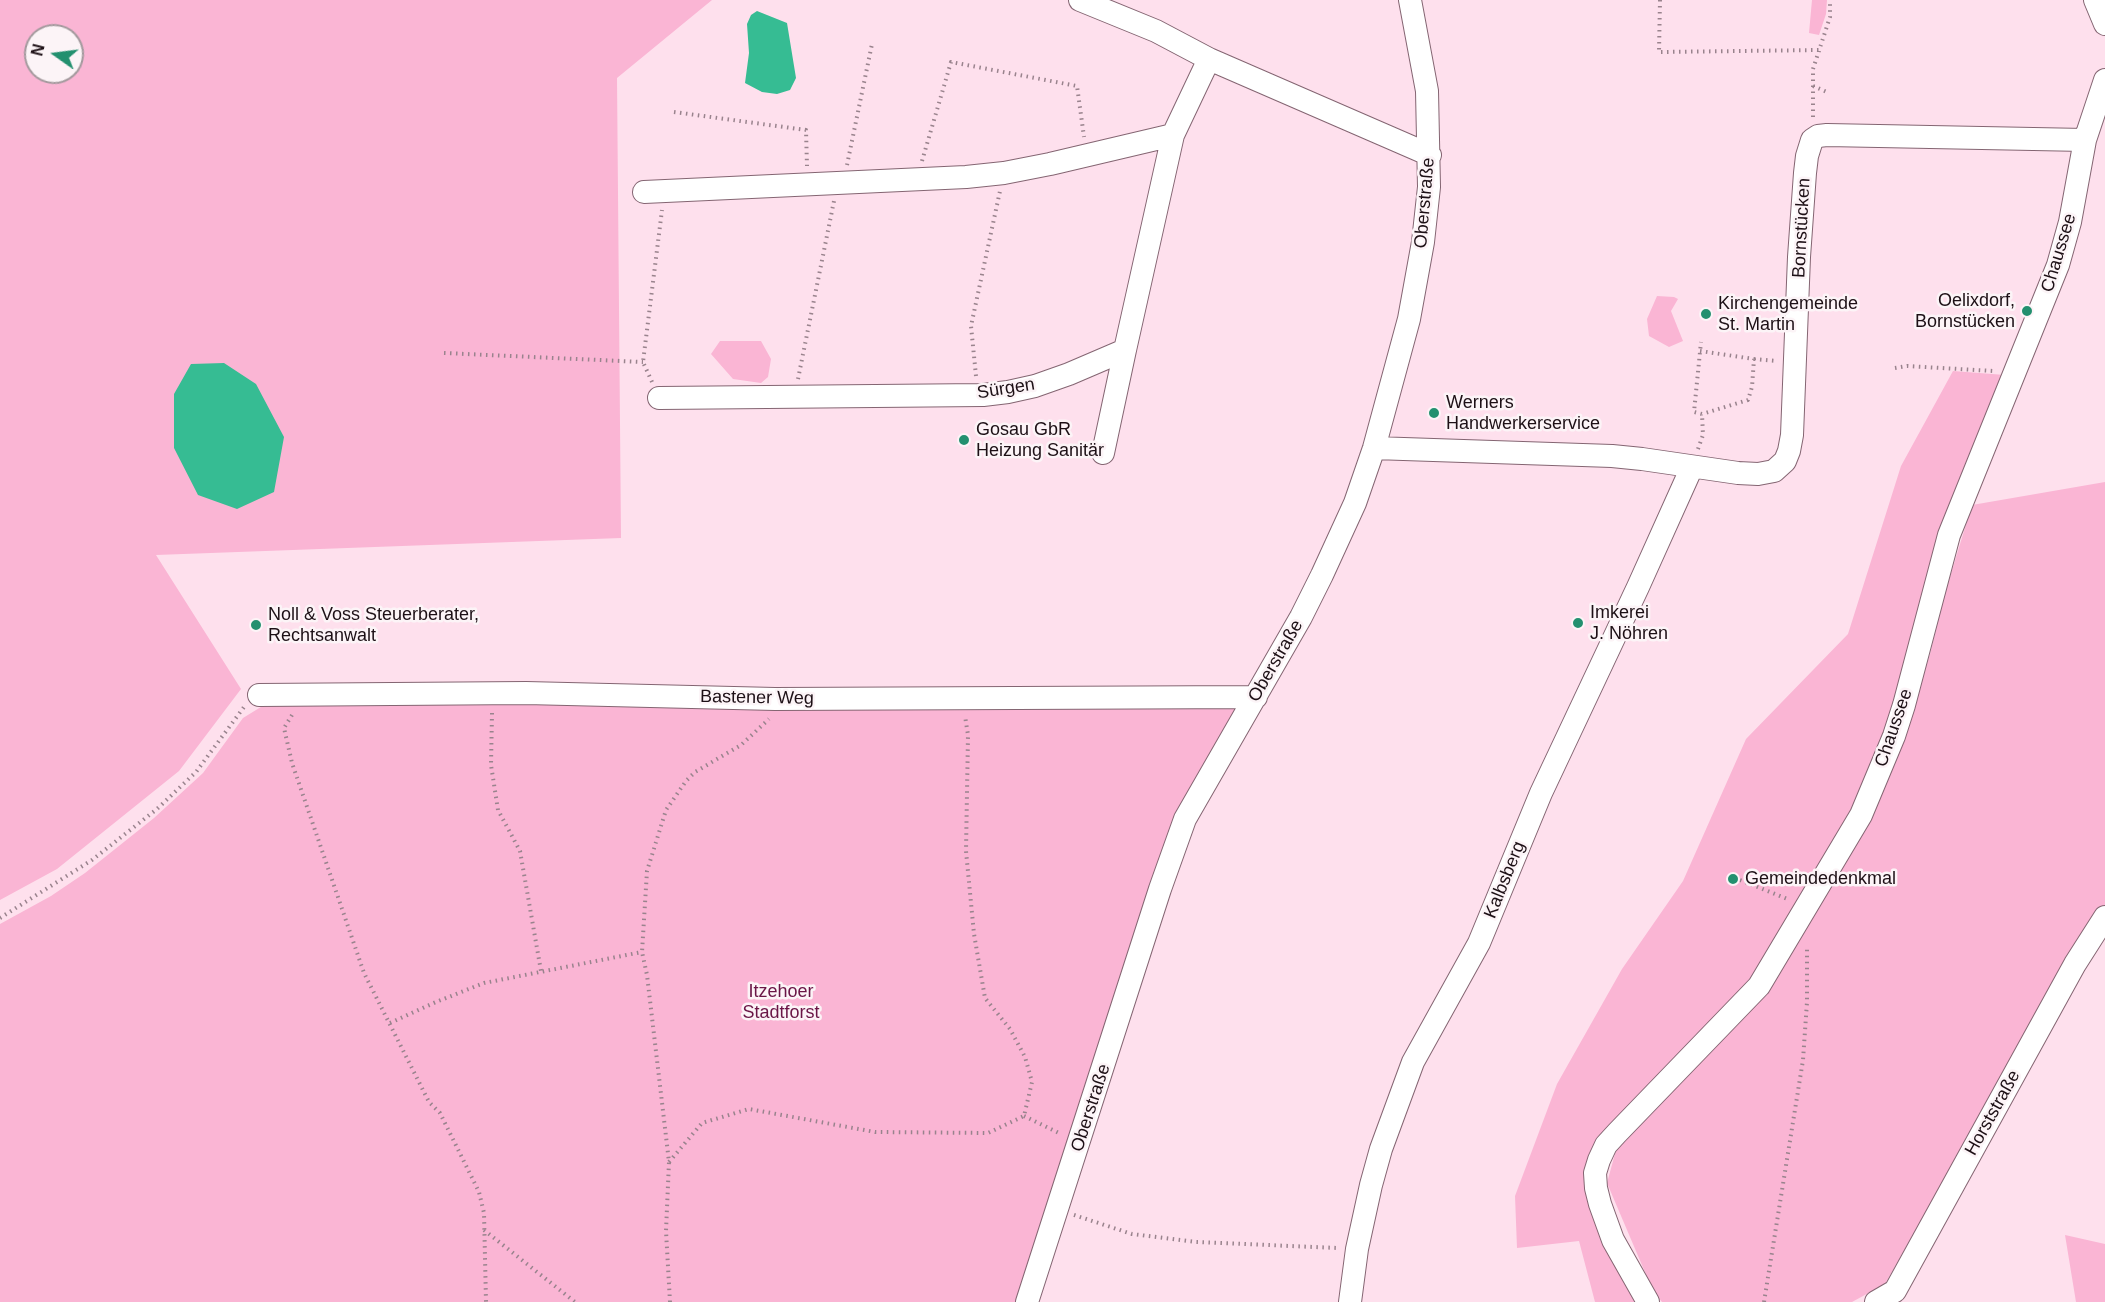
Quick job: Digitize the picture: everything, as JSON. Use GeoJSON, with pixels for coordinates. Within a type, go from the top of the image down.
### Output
{"type":"FeatureCollection","features":[{"type":"Feature","properties":{"kind":"street"},"geometry":{"type":"LineString","coordinates":[[1080,0],[1156,31],[1209,59],[1430,155]]}},
{"type":"Feature","properties":{"kind":"street","name":"Oberstraße"},"geometry":{"type":"LineString","coordinates":[[1027,1302],[1178,838],[1196,800],[1256,697],[1322,575],[1355,503],[1374,448],[1395,374],[1415,288],[1427,209],[1430,155],[1427,91],[1410,0]]}},
{"type":"Feature","properties":{"kind":"street"},"geometry":{"type":"LineString","coordinates":[[2096,0],[2105,24]]}},
{"type":"Feature","properties":{"kind":"street"},"geometry":{"type":"LineString","coordinates":[[1103,453],[1173,135],[1209,59]]}},
{"type":"Feature","properties":{"kind":"street","name":"Chaussee"},"geometry":{"type":"LineString","coordinates":[[1648,1302],[1613,1240],[1600,1204],[1595,1173],[1599,1160],[1606,1145],[1617,1132],[1760,986],[1861,815],[1894,736],[1904,705],[1949,535],[2027,344],[2066,241],[2085,140],[2105,80]]}},
{"type":"Feature","properties":{"kind":"street"},"geometry":{"type":"LineString","coordinates":[[654,192],[966,177],[1004,173],[1173,135]]}},
{"type":"Feature","properties":{"kind":"street"},"geometry":{"type":"LineString","coordinates":[[1812,140],[1818,136],[1827,135],[2085,140]]}},
{"type":"Feature","properties":{"kind":"street","name":"Bornstücken"},"geometry":{"type":"LineString","coordinates":[[1374,448],[1612,456],[1738,473],[1758,474],[1774,471],[1785,461],[1789,451],[1794,408],[1799,257],[1805,173],[1812,140]]}},
{"type":"Feature","properties":{"kind":"street","name":"Sürgen"},"geometry":{"type":"LineString","coordinates":[[659,398],[978,395],[1008,392],[1035,386],[1069,374],[1125,350]]}},
{"type":"Feature","properties":{"kind":"street","name":"Kalbsberg"},"geometry":{"type":"LineString","coordinates":[[1350,1302],[1357,1249],[1382,1149],[1413,1062],[1479,943],[1541,793],[1692,467]]}},
{"type":"Feature","properties":{"kind":"street","name":"Bastener Weg"},"geometry":{"type":"LineString","coordinates":[[258,695],[484,693],[775,699],[1256,697]]}},
{"type":"Feature","properties":{"kind":"street","name":"Horststraße"},"geometry":{"type":"LineString","coordinates":[[1876,1302],[1895,1292],[2075,964],[2105,917]]}},
{"type":"Feature","properties":{"kind":"path"},"geometry":{"type":"LineString","coordinates":[[1660,0],[1659,52],[1819,50]]}},
{"type":"Feature","properties":{"kind":"path"},"geometry":{"type":"LineString","coordinates":[[1812,140],[1813,69],[1830,17],[1830,0]]}},
{"type":"Feature","properties":{"kind":"path"},"geometry":{"type":"LineString","coordinates":[[794,398],[872,44]]}},
{"type":"Feature","properties":{"kind":"path"},"geometry":{"type":"LineString","coordinates":[[917,179],[951,62],[1077,86],[1087,155]]}},
{"type":"Feature","properties":{"kind":"path"},"geometry":{"type":"LineString","coordinates":[[1813,86],[1827,92]]}},
{"type":"Feature","properties":{"kind":"path"},"geometry":{"type":"LineString","coordinates":[[674,112],[806,130],[808,185]]}},
{"type":"Feature","properties":{"kind":"path"},"geometry":{"type":"LineString","coordinates":[[978,395],[971,326],[1004,173]]}},
{"type":"Feature","properties":{"kind":"path"},"geometry":{"type":"LineString","coordinates":[[654,192],[643,362],[659,398]]}},
{"type":"Feature","properties":{"kind":"path"},"geometry":{"type":"LineString","coordinates":[[1701,342],[1694,412],[1702,414],[1748,400],[1752,387],[1754,359]]}},
{"type":"Feature","properties":{"kind":"path"},"geometry":{"type":"LineString","coordinates":[[1700,351],[1782,361]]}},
{"type":"Feature","properties":{"kind":"path"},"geometry":{"type":"LineString","coordinates":[[444,353],[643,362]]}},
{"type":"Feature","properties":{"kind":"path"},"geometry":{"type":"LineString","coordinates":[[1895,368],[1906,366],[1994,371]]}},
{"type":"Feature","properties":{"kind":"path"},"geometry":{"type":"LineString","coordinates":[[1692,467],[1703,435],[1702,414]]}},
{"type":"Feature","properties":{"kind":"path"},"geometry":{"type":"LineString","coordinates":[[484,693],[492,706],[492,765],[498,810],[520,851],[541,971]]}},
{"type":"Feature","properties":{"kind":"path"},"geometry":{"type":"LineString","coordinates":[[0,918],[92,860],[157,809],[196,772],[242,708],[258,695]]}},
{"type":"Feature","properties":{"kind":"path"},"geometry":{"type":"LineString","coordinates":[[304,695],[286,723],[284,734],[292,763],[364,973],[429,1102],[440,1113],[479,1192],[484,1213],[486,1302]]}},
{"type":"Feature","properties":{"kind":"path"},"geometry":{"type":"LineString","coordinates":[[961,698],[968,735],[966,851],[974,934],[985,998],[1010,1029],[1028,1065],[1032,1082],[1024,1116]]}},
{"type":"Feature","properties":{"kind":"path"},"geometry":{"type":"LineString","coordinates":[[670,1302],[666,1231],[669,1162],[647,975],[642,952],[647,871],[666,810],[672,799],[694,772],[741,745],[766,723],[775,710],[775,699]]}},
{"type":"Feature","properties":{"kind":"path"},"geometry":{"type":"LineString","coordinates":[[1740,880],[1807,907]]}},
{"type":"Feature","properties":{"kind":"path"},"geometry":{"type":"LineString","coordinates":[[1764,1302],[1803,1060],[1807,1002],[1807,942]]}},
{"type":"Feature","properties":{"kind":"path"},"geometry":{"type":"LineString","coordinates":[[390,1023],[484,983],[642,952]]}},
{"type":"Feature","properties":{"kind":"path"},"geometry":{"type":"LineString","coordinates":[[669,1162],[702,1123],[749,1109],[875,1132],[988,1132],[1024,1116],[1080,1142]]}},
{"type":"Feature","properties":{"kind":"path"},"geometry":{"type":"LineString","coordinates":[[1058,1209],[1132,1234],[1196,1242],[1357,1249]]}},
{"type":"Feature","properties":{"kind":"path"},"geometry":{"type":"LineString","coordinates":[[484,1230],[575,1302]]}},
{"type":"Feature","properties":{"kind":"green space"},"geometry":{"type":"Polygon","coordinates":[[[0,0],[712,0],[617,78],[621,538],[156,555],[241,689],[179,771],[57,869],[0,900],[0,0]]]}},
{"type":"Feature","properties":{"kind":"green space"},"geometry":{"type":"Polygon","coordinates":[[[1812,0],[1827,0],[1826,14],[1819,35],[1809,33],[1812,0]]]}},
{"type":"Feature","properties":{"kind":"green space"},"geometry":{"type":"Polygon","coordinates":[[[1657,296],[1678,299],[1671,311],[1683,341],[1669,347],[1649,336],[1647,319],[1657,296]]]}},
{"type":"Feature","properties":{"kind":"green space"},"geometry":{"type":"Polygon","coordinates":[[[720,341],[761,341],[771,359],[768,377],[761,383],[733,379],[711,354],[720,341]]]}},
{"type":"Feature","properties":{"kind":"green space"},"geometry":{"type":"Polygon","coordinates":[[[1953,371],[2005,375],[1898,702],[1855,814],[1768,963],[1590,1162],[1643,1302],[1595,1302],[1579,1241],[1517,1248],[1515,1196],[1557,1084],[1622,969],[1683,881],[1746,739],[1848,634],[1901,466],[1953,371]]]}},
{"type":"Feature","properties":{"kind":"green space"},"geometry":{"type":"Polygon","coordinates":[[[2105,482],[2105,907],[2071,957],[1885,1284],[1852,1302],[1662,1302],[1653,1291],[1607,1183],[1616,1150],[1780,973],[1912,712],[1972,505],[2105,482]]]}},
{"type":"Feature","properties":{"kind":"green space","name":"Itzehoer Stadtforst"},"geometry":{"type":"Polygon","coordinates":[[[1241,699],[1175,814],[1019,1302],[0,1302],[0,924],[51,896],[85,873],[154,818],[203,773],[243,718],[269,702],[1241,699]]]}},
{"type":"Feature","properties":{"kind":"green space"},"geometry":{"type":"Polygon","coordinates":[[[2065,1235],[2105,1244],[2105,1302],[2076,1302],[2065,1235]]]}},
{"type":"Feature","properties":{"kind":"shaded area"},"geometry":{"type":"Polygon","coordinates":[[[757,11],[787,23],[796,78],[790,90],[777,94],[762,92],[745,83],[749,53],[747,24],[751,15],[757,11]]]}},
{"type":"Feature","properties":{"kind":"shaded area"},"geometry":{"type":"Polygon","coordinates":[[[224,363],[256,384],[284,437],[274,492],[237,509],[198,495],[174,448],[174,394],[191,364],[224,363]]]}},
{"type":"Feature","properties":{"kind":"place","name":"Oelixdorf, Bornstücken"},"geometry":{"type":"Point","coordinates":[2027,311]}},
{"type":"Feature","properties":{"kind":"place","name":"Kirchengemeinde St. Martin"},"geometry":{"type":"Point","coordinates":[1706,314]}},
{"type":"Feature","properties":{"kind":"place","name":"Werners Handwerkerservice"},"geometry":{"type":"Point","coordinates":[1434,413]}},
{"type":"Feature","properties":{"kind":"place","name":"Gosau GbR Heizung Sanitär"},"geometry":{"type":"Point","coordinates":[964,440]}},
{"type":"Feature","properties":{"kind":"place","name":"Imkerei J. Nöhren"},"geometry":{"type":"Point","coordinates":[1578,623]}},
{"type":"Feature","properties":{"kind":"place","name":"Noll & Voss Steuerberater, Rechtsanwalt"},"geometry":{"type":"Point","coordinates":[256,625]}},
{"type":"Feature","properties":{"kind":"place","name":"Gemeindedenkmal"},"geometry":{"type":"Point","coordinates":[1733,879]}}]}
